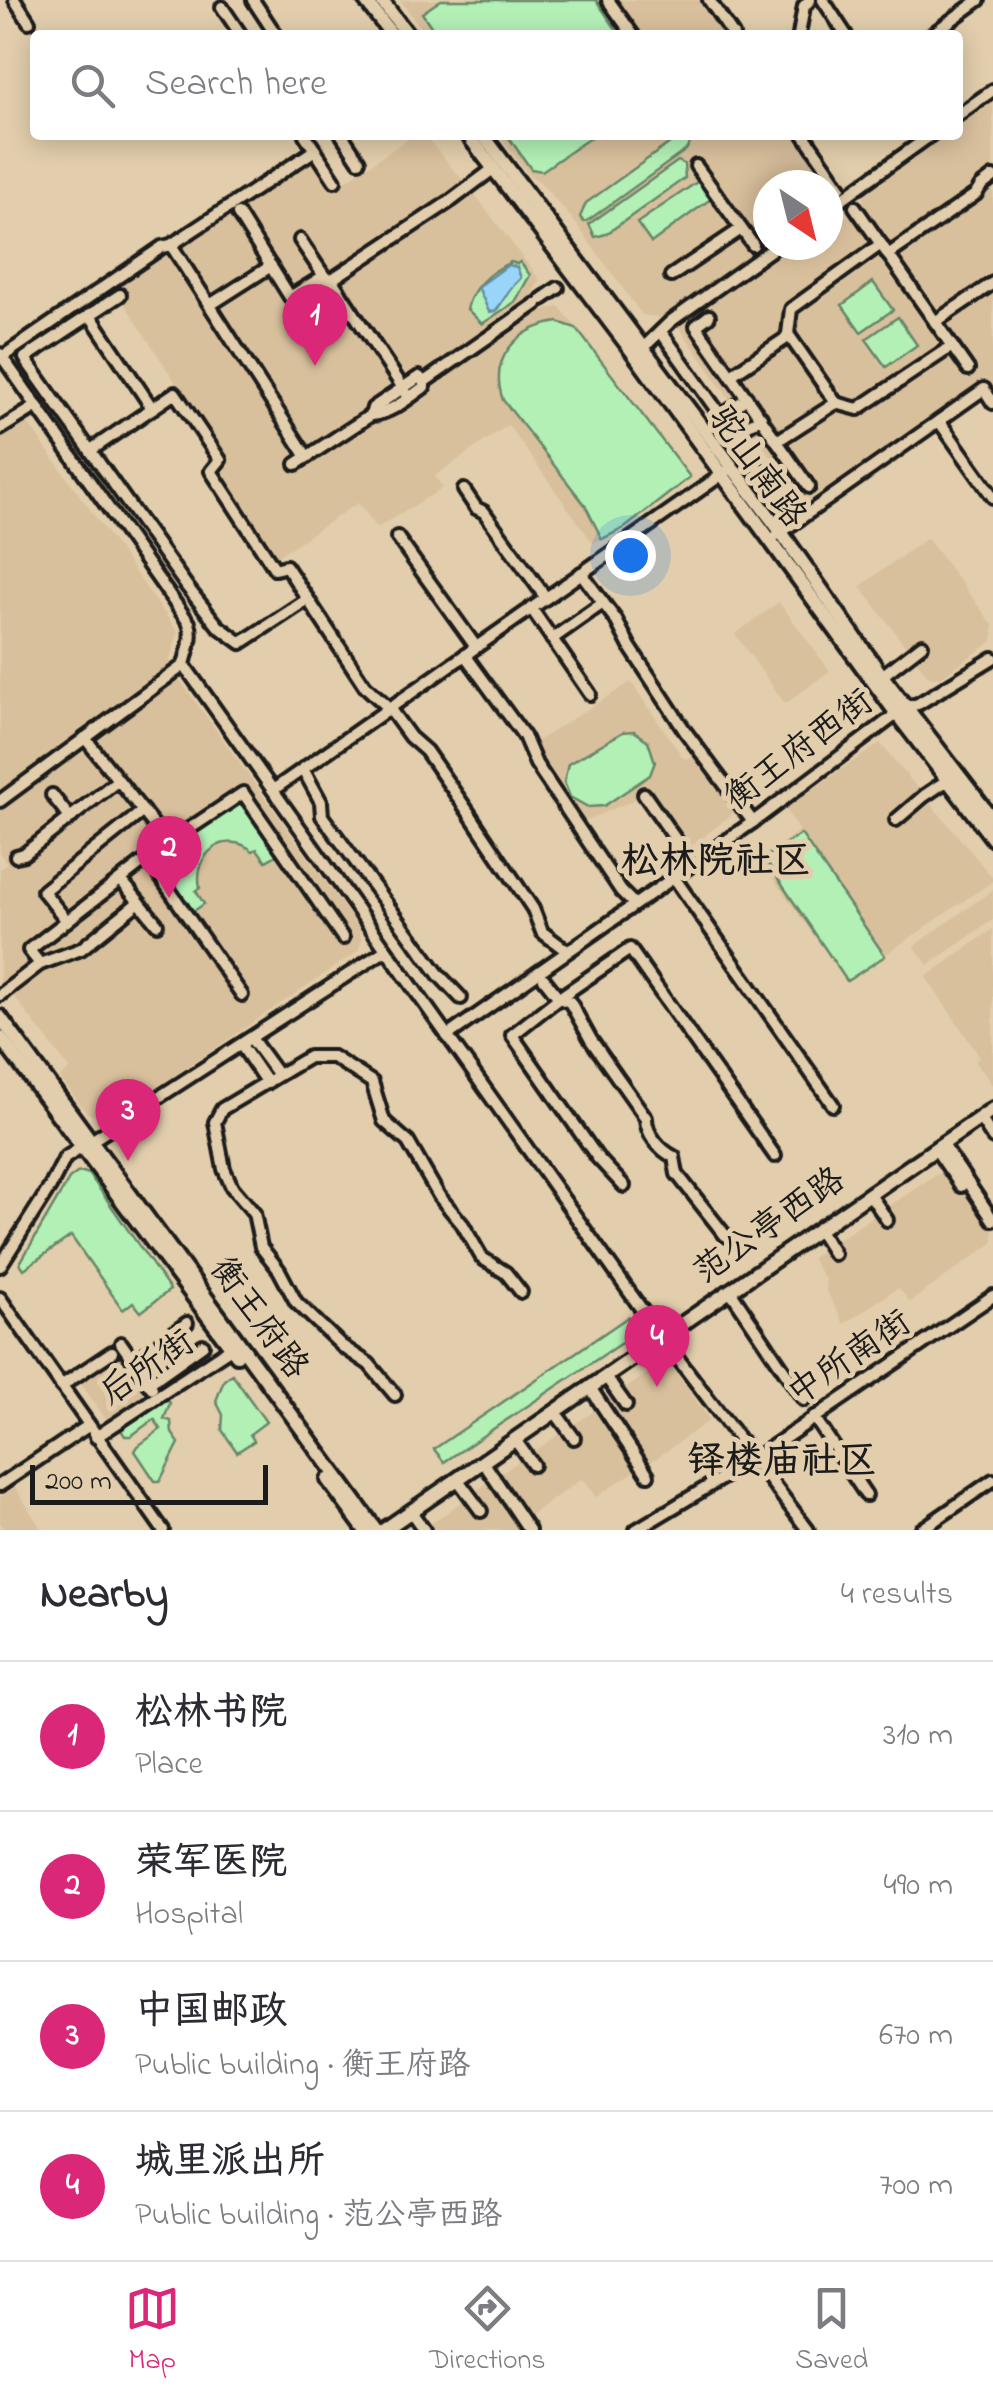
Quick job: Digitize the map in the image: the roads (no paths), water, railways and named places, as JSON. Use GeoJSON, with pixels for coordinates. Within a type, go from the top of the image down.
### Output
{"type":"FeatureCollection","features":[{"type":"Feature","properties":{"kind":"main road"},"geometry":{"type":"LineString","coordinates":[[365,0],[388,30]]}},
{"type":"Feature","properties":{"kind":"main road"},"geometry":{"type":"LineString","coordinates":[[381,0],[404,30]]}},
{"type":"Feature","properties":{"kind":"main road","name":"驼山南路"},"geometry":{"type":"LineString","coordinates":[[472,140],[727,470],[882,676],[901,710]]}},
{"type":"Feature","properties":{"kind":"main road","name":"驼山南路"},"geometry":{"type":"LineString","coordinates":[[487,140],[727,470]]}},
{"type":"Feature","properties":{"kind":"main road","name":"驼山南路"},"geometry":{"type":"LineString","coordinates":[[776,536],[952,777],[993,840]]}},
{"type":"Feature","properties":{"kind":"main road","name":"驼山南路"},"geometry":{"type":"LineString","coordinates":[[952,777],[993,820]]}},
{"type":"Feature","properties":{"kind":"main road"},"geometry":{"type":"LineString","coordinates":[[0,1018],[17,1050],[88,1145]]}},
{"type":"Feature","properties":{"kind":"main road"},"geometry":{"type":"LineString","coordinates":[[0,1036],[17,1050]]}},
{"type":"Feature","properties":{"kind":"main road","name":"范公亭西路"},"geometry":{"type":"LineString","coordinates":[[394,1530],[993,1109]]}},
{"type":"Feature","properties":{"kind":"main road","name":"范公亭西路"},"geometry":{"type":"LineString","coordinates":[[380,1530],[988,1121]]}},
{"type":"Feature","properties":{"kind":"main road","name":"衡王府路"},"geometry":{"type":"LineString","coordinates":[[88,1145],[366,1530]]}},
{"type":"Feature","properties":{"kind":"main road","name":"衡王府路"},"geometry":{"type":"LineString","coordinates":[[88,1145],[380,1530]]}},
{"type":"Feature","properties":{"kind":"street"},"geometry":{"type":"LineString","coordinates":[[15,0],[29,22]]}},
{"type":"Feature","properties":{"kind":"street"},"geometry":{"type":"LineString","coordinates":[[253,0],[273,30]]}},
{"type":"Feature","properties":{"kind":"street"},"geometry":{"type":"LineString","coordinates":[[608,0],[629,30]]}},
{"type":"Feature","properties":{"kind":"street"},"geometry":{"type":"LineString","coordinates":[[709,0],[730,30]]}},
{"type":"Feature","properties":{"kind":"street"},"geometry":{"type":"LineString","coordinates":[[800,30],[804,6],[810,0]]}},
{"type":"Feature","properties":{"kind":"street"},"geometry":{"type":"LineString","coordinates":[[823,0],[843,30]]}},
{"type":"Feature","properties":{"kind":"street"},"geometry":{"type":"LineString","coordinates":[[938,30],[979,0]]}},
{"type":"Feature","properties":{"kind":"street"},"geometry":{"type":"LineString","coordinates":[[222,7],[237,30]]}},
{"type":"Feature","properties":{"kind":"street"},"geometry":{"type":"LineString","coordinates":[[963,111],[993,90]]}},
{"type":"Feature","properties":{"kind":"street"},"geometry":{"type":"LineString","coordinates":[[308,140],[335,181]]}},
{"type":"Feature","properties":{"kind":"street"},"geometry":{"type":"LineString","coordinates":[[345,140],[359,161]]}},
{"type":"Feature","properties":{"kind":"street"},"geometry":{"type":"LineString","coordinates":[[807,140],[828,170]]}},
{"type":"Feature","properties":{"kind":"street"},"geometry":{"type":"LineString","coordinates":[[843,198],[924,140]]}},
{"type":"Feature","properties":{"kind":"street"},"geometry":{"type":"LineString","coordinates":[[0,801],[184,664],[192,630],[1,356],[162,246],[171,245],[315,150]]}},
{"type":"Feature","properties":{"kind":"street"},"geometry":{"type":"LineString","coordinates":[[696,166],[752,245]]}},
{"type":"Feature","properties":{"kind":"street"},"geometry":{"type":"LineString","coordinates":[[238,214],[290,297],[328,278],[452,200],[493,169]]}},
{"type":"Feature","properties":{"kind":"street"},"geometry":{"type":"LineString","coordinates":[[888,255],[976,194],[993,177]]}},
{"type":"Feature","properties":{"kind":"street"},"geometry":{"type":"LineString","coordinates":[[843,207],[855,208],[860,199],[854,190]]}},
{"type":"Feature","properties":{"kind":"street"},"geometry":{"type":"LineString","coordinates":[[855,208],[968,369]]}},
{"type":"Feature","properties":{"kind":"street"},"geometry":{"type":"LineString","coordinates":[[671,276],[741,228]]}},
{"type":"Feature","properties":{"kind":"street"},"geometry":{"type":"LineString","coordinates":[[300,240],[406,392]]}},
{"type":"Feature","properties":{"kind":"street"},"geometry":{"type":"LineString","coordinates":[[731,375],[786,339],[790,308],[881,244]]}},
{"type":"Feature","properties":{"kind":"street"},"geometry":{"type":"LineString","coordinates":[[171,245],[301,461],[371,415],[380,415],[406,392],[424,387],[424,382],[558,288]]}},
{"type":"Feature","properties":{"kind":"street"},"geometry":{"type":"LineString","coordinates":[[642,349],[671,321],[757,260]]}},
{"type":"Feature","properties":{"kind":"street"},"geometry":{"type":"LineString","coordinates":[[210,306],[271,266]]}},
{"type":"Feature","properties":{"kind":"street"},"geometry":{"type":"LineString","coordinates":[[935,322],[993,282]]}},
{"type":"Feature","properties":{"kind":"street"},"geometry":{"type":"LineString","coordinates":[[120,295],[26,358],[218,626],[241,643],[308,599]]}},
{"type":"Feature","properties":{"kind":"street"},"geometry":{"type":"LineString","coordinates":[[90,315],[152,408]]}},
{"type":"Feature","properties":{"kind":"street"},"geometry":{"type":"LineString","coordinates":[[709,316],[696,326],[809,487]]}},
{"type":"Feature","properties":{"kind":"street"},"geometry":{"type":"LineString","coordinates":[[788,334],[836,403],[858,409],[952,346]]}},
{"type":"Feature","properties":{"kind":"street"},"geometry":{"type":"LineString","coordinates":[[664,336],[724,428],[787,509]]}},
{"type":"Feature","properties":{"kind":"street"},"geometry":{"type":"LineString","coordinates":[[776,536],[984,389],[993,403]]}},
{"type":"Feature","properties":{"kind":"street"},"geometry":{"type":"LineString","coordinates":[[90,450],[175,393],[220,460],[211,471],[275,569],[286,566],[366,686],[426,752],[469,813],[533,909],[542,932],[567,951]]}},
{"type":"Feature","properties":{"kind":"street"},"geometry":{"type":"LineString","coordinates":[[724,428],[748,398]]}},
{"type":"Feature","properties":{"kind":"street"},"geometry":{"type":"LineString","coordinates":[[777,440],[836,403]]}},
{"type":"Feature","properties":{"kind":"street"},"geometry":{"type":"LineString","coordinates":[[0,429],[37,406]]}},
{"type":"Feature","properties":{"kind":"street"},"geometry":{"type":"LineString","coordinates":[[724,428],[760,417]]}},
{"type":"Feature","properties":{"kind":"street"},"geometry":{"type":"LineString","coordinates":[[938,421],[993,498]]}},
{"type":"Feature","properties":{"kind":"street"},"geometry":{"type":"LineString","coordinates":[[274,790],[727,470]]}},
{"type":"Feature","properties":{"kind":"street"},"geometry":{"type":"LineString","coordinates":[[464,490],[546,598]]}},
{"type":"Feature","properties":{"kind":"street"},"geometry":{"type":"LineString","coordinates":[[397,537],[476,647]]}},
{"type":"Feature","properties":{"kind":"street"},"geometry":{"type":"LineString","coordinates":[[581,573],[685,730],[753,822]]}},
{"type":"Feature","properties":{"kind":"street"},"geometry":{"type":"LineString","coordinates":[[552,639],[603,603]]}},
{"type":"Feature","properties":{"kind":"street"},"geometry":{"type":"LineString","coordinates":[[531,608],[590,694]]}},
{"type":"Feature","properties":{"kind":"street"},"geometry":{"type":"LineString","coordinates":[[882,676],[922,645]]}},
{"type":"Feature","properties":{"kind":"street"},"geometry":{"type":"LineString","coordinates":[[465,655],[524,736],[536,764],[634,904]]}},
{"type":"Feature","properties":{"kind":"street","name":"衡王府西街"},"geometry":{"type":"LineString","coordinates":[[448,1036],[753,822],[901,710],[918,704],[993,658]]}},
{"type":"Feature","properties":{"kind":"street"},"geometry":{"type":"LineString","coordinates":[[184,664],[664,1340],[808,1530]]}},
{"type":"Feature","properties":{"kind":"street"},"geometry":{"type":"LineString","coordinates":[[85,738],[168,843]]}},
{"type":"Feature","properties":{"kind":"street"},"geometry":{"type":"LineString","coordinates":[[303,769],[321,802],[322,816],[439,975],[461,998]]}},
{"type":"Feature","properties":{"kind":"street"},"geometry":{"type":"LineString","coordinates":[[896,820],[952,777]]}},
{"type":"Feature","properties":{"kind":"street"},"geometry":{"type":"LineString","coordinates":[[16,856],[24,854],[117,780]]}},
{"type":"Feature","properties":{"kind":"street"},"geometry":{"type":"LineString","coordinates":[[40,964],[29,950],[168,843],[243,793],[343,938]]}},
{"type":"Feature","properties":{"kind":"street"},"geometry":{"type":"LineString","coordinates":[[52,794],[72,817]]}},
{"type":"Feature","properties":{"kind":"street"},"geometry":{"type":"LineString","coordinates":[[644,794],[692,863]]}},
{"type":"Feature","properties":{"kind":"street"},"geometry":{"type":"LineString","coordinates":[[68,921],[44,891],[143,811]]}},
{"type":"Feature","properties":{"kind":"street"},"geometry":{"type":"LineString","coordinates":[[148,859],[242,996]]}},
{"type":"Feature","properties":{"kind":"street"},"geometry":{"type":"LineString","coordinates":[[673,876],[832,1105]]}},
{"type":"Feature","properties":{"kind":"street"},"geometry":{"type":"LineString","coordinates":[[121,880],[157,924]]}},
{"type":"Feature","properties":{"kind":"street"},"geometry":{"type":"LineString","coordinates":[[0,996],[40,964],[81,950],[139,902]]}},
{"type":"Feature","properties":{"kind":"street"},"geometry":{"type":"LineString","coordinates":[[624,1186],[597,1157],[512,1035],[630,948],[775,1156]]}},
{"type":"Feature","properties":{"kind":"street"},"geometry":{"type":"LineString","coordinates":[[0,1266],[65,1158],[386,950]]}},
{"type":"Feature","properties":{"kind":"street"},"geometry":{"type":"LineString","coordinates":[[544,979],[559,998],[570,1002],[591,1040],[646,1118],[646,1127],[663,1152],[674,1157],[676,1174],[725,1236],[736,1240]]}},
{"type":"Feature","properties":{"kind":"street"},"geometry":{"type":"LineString","coordinates":[[252,1038],[278,1075]]}},
{"type":"Feature","properties":{"kind":"street"},"geometry":{"type":"LineString","coordinates":[[241,1045],[267,1082]]}},
{"type":"Feature","properties":{"kind":"street"},"geometry":{"type":"LineString","coordinates":[[0,1063],[17,1050]]}},
{"type":"Feature","properties":{"kind":"street"},"geometry":{"type":"LineString","coordinates":[[395,1395],[369,1364],[342,1346],[296,1302],[279,1270],[261,1248],[254,1212],[232,1187],[224,1169],[214,1122],[222,1108],[310,1056],[333,1057],[372,1082],[384,1121],[408,1142],[482,1258],[506,1274],[521,1292]]}},
{"type":"Feature","properties":{"kind":"street"},"geometry":{"type":"LineString","coordinates":[[988,1121],[993,1138]]}},
{"type":"Feature","properties":{"kind":"street"},"geometry":{"type":"LineString","coordinates":[[943,1152],[961,1186]]}},
{"type":"Feature","properties":{"kind":"street"},"geometry":{"type":"LineString","coordinates":[[943,1152],[993,1220]]}},
{"type":"Feature","properties":{"kind":"street"},"geometry":{"type":"LineString","coordinates":[[873,1200],[887,1220]]}},
{"type":"Feature","properties":{"kind":"street"},"geometry":{"type":"LineString","coordinates":[[822,1235],[834,1254]]}},
{"type":"Feature","properties":{"kind":"street"},"geometry":{"type":"LineString","coordinates":[[733,1296],[804,1400]]}},
{"type":"Feature","properties":{"kind":"street","name":"中所南街"},"geometry":{"type":"LineString","coordinates":[[636,1530],[754,1459],[993,1296]]}},
{"type":"Feature","properties":{"kind":"street"},"geometry":{"type":"LineString","coordinates":[[0,1298],[163,1530]]}},
{"type":"Feature","properties":{"kind":"street"},"geometry":{"type":"LineString","coordinates":[[134,1362],[187,1323]]}},
{"type":"Feature","properties":{"kind":"street"},"geometry":{"type":"LineString","coordinates":[[148,1384],[202,1345]]}},
{"type":"Feature","properties":{"kind":"street"},"geometry":{"type":"LineString","coordinates":[[61,1386],[116,1348],[134,1362],[158,1397]]}},
{"type":"Feature","properties":{"kind":"street","name":"后所街"},"geometry":{"type":"LineString","coordinates":[[96,1437],[231,1348]]}},
{"type":"Feature","properties":{"kind":"street"},"geometry":{"type":"LineString","coordinates":[[609,1380],[626,1405]]}},
{"type":"Feature","properties":{"kind":"street"},"geometry":{"type":"LineString","coordinates":[[593,1392],[648,1476]]}},
{"type":"Feature","properties":{"kind":"street"},"geometry":{"type":"LineString","coordinates":[[558,1416],[574,1438]]}},
{"type":"Feature","properties":{"kind":"street"},"geometry":{"type":"LineString","coordinates":[[814,1417],[866,1495]]}},
{"type":"Feature","properties":{"kind":"street"},"geometry":{"type":"LineString","coordinates":[[0,1484],[88,1426]]}},
{"type":"Feature","properties":{"kind":"street"},"geometry":{"type":"LineString","coordinates":[[518,1444],[533,1465]]}},
{"type":"Feature","properties":{"kind":"street"},"geometry":{"type":"LineString","coordinates":[[486,1466],[528,1530]]}},
{"type":"Feature","properties":{"kind":"street"},"geometry":{"type":"LineString","coordinates":[[921,1530],[993,1480]]}},
{"type":"Feature","properties":{"kind":"street"},"geometry":{"type":"LineString","coordinates":[[461,1484],[481,1512]]}},
{"type":"Feature","properties":{"kind":"street"},"geometry":{"type":"LineString","coordinates":[[414,1516],[424,1530]]}},
{"type":"Feature","properties":{"kind":"water"},"geometry":{"type":"Polygon","coordinates":[[[508,265],[517,267],[521,278],[496,311],[489,312],[478,287],[508,265]]]}},
{"type":"Feature","properties":{"kind":"place","name":"松林书院"},"geometry":{"type":"Point","coordinates":[315,366]}},
{"type":"Feature","properties":{"kind":"place","name":"荣军医院"},"geometry":{"type":"Point","coordinates":[169,898]}},
{"type":"Feature","properties":{"kind":"place","name":"中国邮政"},"geometry":{"type":"Point","coordinates":[128,1161]}},
{"type":"Feature","properties":{"kind":"place","name":"城里派出所"},"geometry":{"type":"Point","coordinates":[657,1387]}},
{"type":"Feature","properties":{"kind":"district","name":"松林院社区"},"geometry":{"type":"Point","coordinates":[716,863]}},
{"type":"Feature","properties":{"kind":"district","name":"铎楼庙社区"},"geometry":{"type":"Point","coordinates":[782,1463]}}]}
